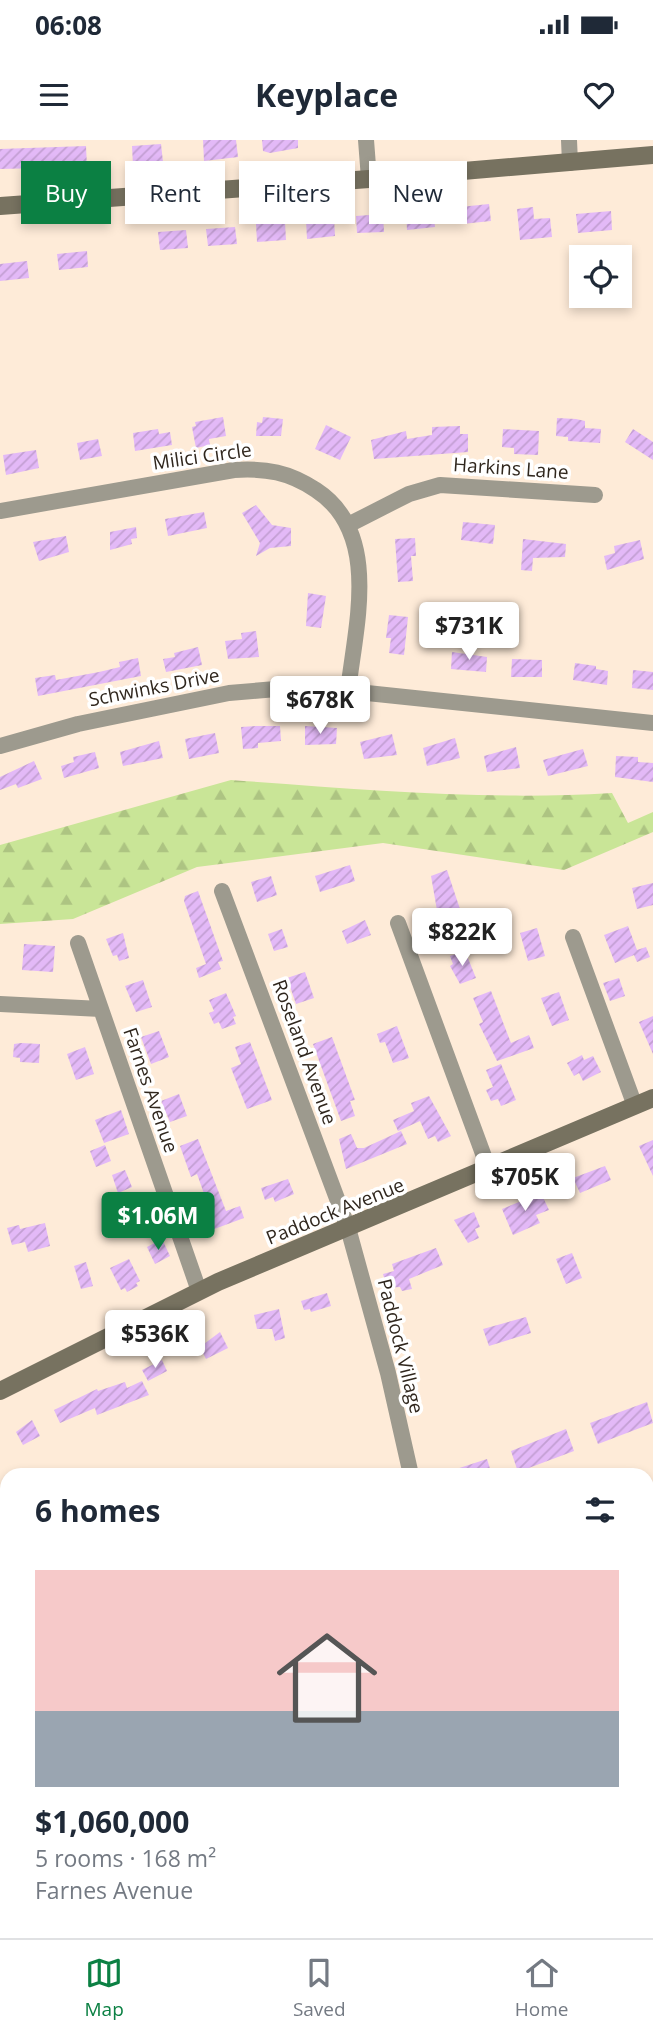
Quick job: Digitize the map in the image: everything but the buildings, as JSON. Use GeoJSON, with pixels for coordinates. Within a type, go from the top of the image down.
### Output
{"type":"FeatureCollection","features":[{"type":"Feature","properties":{"kind":"main road"},"geometry":{"type":"LineString","coordinates":[[467,172],[653,155]]}},
{"type":"Feature","properties":{"kind":"main road"},"geometry":{"type":"LineString","coordinates":[[0,206],[369,180]]}},
{"type":"Feature","properties":{"kind":"main road","name":"Paddock Avenue"},"geometry":{"type":"LineString","coordinates":[[0,1391],[200,1291],[653,1098]]}},
{"type":"Feature","properties":{"kind":"street"},"geometry":{"type":"LineString","coordinates":[[366,140],[369,180]]}},
{"type":"Feature","properties":{"kind":"street"},"geometry":{"type":"LineString","coordinates":[[569,140],[570,163]]}},
{"type":"Feature","properties":{"kind":"street","name":"Milici Circle"},"geometry":{"type":"LineString","coordinates":[[0,511],[234,470],[282,472],[302,481],[321,493],[348,525],[359,567],[348,691]]}},
{"type":"Feature","properties":{"kind":"street","name":"Harkins Lane"},"geometry":{"type":"LineString","coordinates":[[348,525],[409,494],[440,485],[595,495]]}},
{"type":"Feature","properties":{"kind":"street","name":"Schwinks Drive"},"geometry":{"type":"LineString","coordinates":[[0,746],[78,724],[229,693],[288,688],[348,691],[653,723]]}},
{"type":"Feature","properties":{"kind":"street","name":"Roseland Avenue"},"geometry":{"type":"LineString","coordinates":[[222,891],[348,1227]]}},
{"type":"Feature","properties":{"kind":"street"},"geometry":{"type":"LineString","coordinates":[[398,923],[489,1170]]}},
{"type":"Feature","properties":{"kind":"street"},"geometry":{"type":"LineString","coordinates":[[573,937],[635,1106]]}},
{"type":"Feature","properties":{"kind":"street","name":"Farnes Avenue"},"geometry":{"type":"LineString","coordinates":[[78,943],[200,1291]]}},
{"type":"Feature","properties":{"kind":"street"},"geometry":{"type":"LineString","coordinates":[[0,1004],[101,1009]]}},
{"type":"Feature","properties":{"kind":"street","name":"Paddock Village"},"geometry":{"type":"LineString","coordinates":[[348,1227],[388,1373],[409,1468]]}},
{"type":"Feature","properties":{"kind":"green space"},"geometry":{"type":"Polygon","coordinates":[[[231,780],[469,795],[612,793],[628,823],[653,812],[653,832],[564,870],[383,843],[197,867],[73,919],[0,924],[0,845],[231,780]]]}}]}
